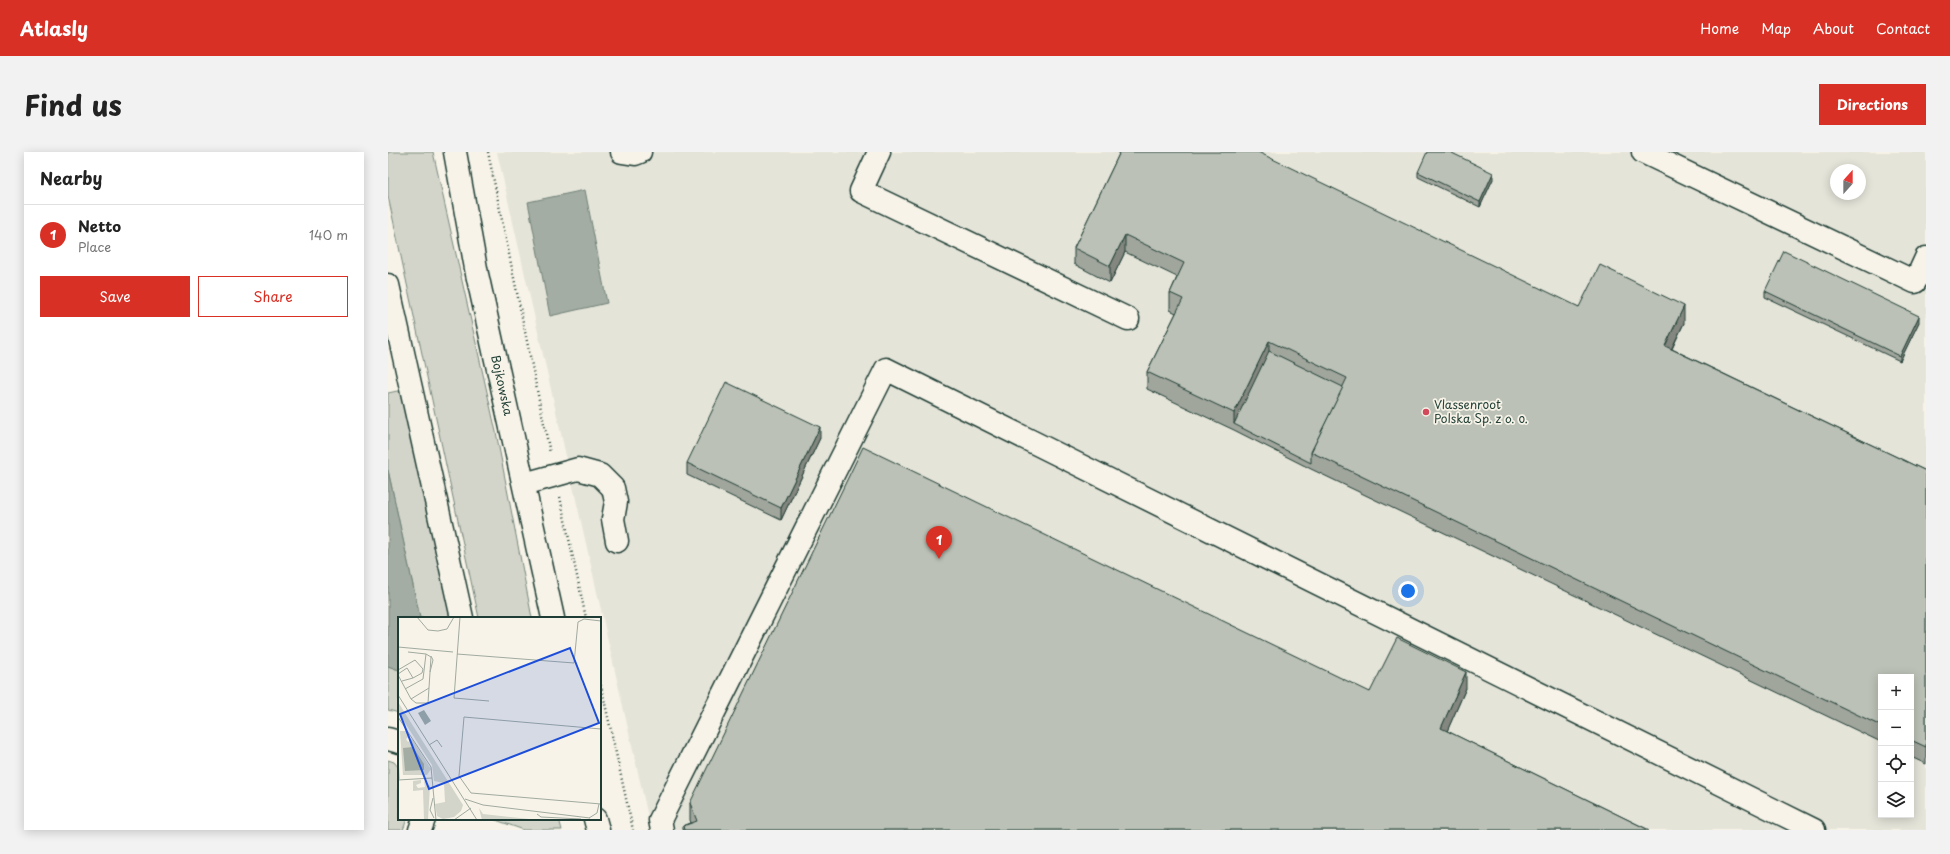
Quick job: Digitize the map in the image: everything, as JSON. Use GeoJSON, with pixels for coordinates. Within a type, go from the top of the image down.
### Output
{"type":"FeatureCollection","features":[{"type":"Feature","properties":{"kind":"street","name":"Bojkowska"},"geometry":{"type":"LineString","coordinates":[[455,152],[477,274],[553,617]]}},
{"type":"Feature","properties":{"kind":"street"},"geometry":{"type":"LineString","coordinates":[[622,152],[635,154],[640,152]]}},
{"type":"Feature","properties":{"kind":"street"},"geometry":{"type":"LineString","coordinates":[[879,152],[861,191],[1128,319]]}},
{"type":"Feature","properties":{"kind":"street"},"geometry":{"type":"LineString","coordinates":[[1643,152],[1915,282],[1926,258]]}},
{"type":"Feature","properties":{"kind":"street"},"geometry":{"type":"LineString","coordinates":[[388,290],[462,617]]}},
{"type":"Feature","properties":{"kind":"street"},"geometry":{"type":"LineString","coordinates":[[662,830],[660,820],[682,760],[886,369],[1814,830]]}},
{"type":"Feature","properties":{"kind":"street"},"geometry":{"type":"LineString","coordinates":[[524,484],[578,469],[600,475],[613,488],[616,502],[613,519],[617,541]]}},
{"type":"Feature","properties":{"kind":"street"},"geometry":{"type":"LineString","coordinates":[[388,738],[398,742]]}},
{"type":"Feature","properties":{"kind":"street"},"geometry":{"type":"LineString","coordinates":[[420,830],[424,820]]}},
{"type":"Feature","properties":{"kind":"street"},"geometry":{"type":"LineString","coordinates":[[596,820],[598,830]]}},
{"type":"Feature","properties":{"kind":"path"},"geometry":{"type":"LineString","coordinates":[[488,152],[586,617]]}},
{"type":"Feature","properties":{"kind":"path"},"geometry":{"type":"LineString","coordinates":[[601,686],[633,830]]}},
{"type":"Feature","properties":{"kind":"shaded area"},"geometry":{"type":"Polygon","coordinates":[[[388,152],[433,152],[496,432],[532,617],[479,617],[388,196],[388,152]]]}},
{"type":"Feature","properties":{"kind":"shaded area"},"geometry":{"type":"Polygon","coordinates":[[[497,152],[1926,152],[1926,830],[651,830],[497,152]]]}},
{"type":"Feature","properties":{"kind":"shaded area"},"geometry":{"type":"Polygon","coordinates":[[[585,190],[607,303],[550,316],[528,202],[585,190]]]}},
{"type":"Feature","properties":{"kind":"shaded area"},"geometry":{"type":"Polygon","coordinates":[[[402,390],[453,617],[420,617],[388,470],[388,393],[402,390]]]}},
{"type":"Feature","properties":{"kind":"shaded area"},"geometry":{"type":"Polygon","coordinates":[[[388,470],[420,617],[398,617],[398,670],[388,666],[388,470]]]}},
{"type":"Feature","properties":{"kind":"shaded area"},"geometry":{"type":"Polygon","coordinates":[[[388,666],[398,670],[398,713],[388,710],[388,666]]]}},
{"type":"Feature","properties":{"kind":"shaded area"},"geometry":{"type":"Polygon","coordinates":[[[388,760],[394,762],[398,767],[398,820],[407,820],[403,830],[388,830],[388,760]]]}},
{"type":"Feature","properties":{"kind":"shaded area"},"geometry":{"type":"Polygon","coordinates":[[[496,820],[559,820],[562,830],[524,830],[496,820]]]}},
{"type":"Feature","properties":{"kind":"building"},"geometry":{"type":"Polygon","coordinates":[[[1120,152],[1258,152],[1579,307],[1600,265],[1684,306],[1665,346],[1926,471],[1926,747],[1914,741],[1914,674],[1878,674],[1878,725],[1311,452],[1347,378],[1269,341],[1234,413],[1147,372],[1183,299],[1170,293],[1184,263],[1125,235],[1110,266],[1074,248],[1120,152]]]}},
{"type":"Feature","properties":{"kind":"building"},"geometry":{"type":"Polygon","coordinates":[[[1427,152],[1450,152],[1493,173],[1480,202],[1418,172],[1427,152]]]}},
{"type":"Feature","properties":{"kind":"building"},"geometry":{"type":"Polygon","coordinates":[[[1784,251],[1919,316],[1900,356],[1765,291],[1784,251]]]}},
{"type":"Feature","properties":{"kind":"building"},"geometry":{"type":"Polygon","coordinates":[[[1269,351],[1343,387],[1311,452],[1311,463],[1234,424],[1269,351]]]}},
{"type":"Feature","properties":{"kind":"building"},"geometry":{"type":"Polygon","coordinates":[[[726,382],[820,427],[781,508],[687,463],[726,382]]]}},
{"type":"Feature","properties":{"kind":"building"},"geometry":{"type":"Polygon","coordinates":[[[863,447],[1370,692],[1397,638],[1466,672],[1441,728],[1649,830],[684,830],[683,826],[697,821],[690,803],[863,447]]]}},
{"type":"Feature","properties":{"kind":"place","name":"Vlassenroot Polska Sp. z o. o."},"geometry":{"type":"Point","coordinates":[1426,412]}},
{"type":"Feature","properties":{"kind":"place","name":"Netto"},"geometry":{"type":"Point","coordinates":[939,559]}}]}
